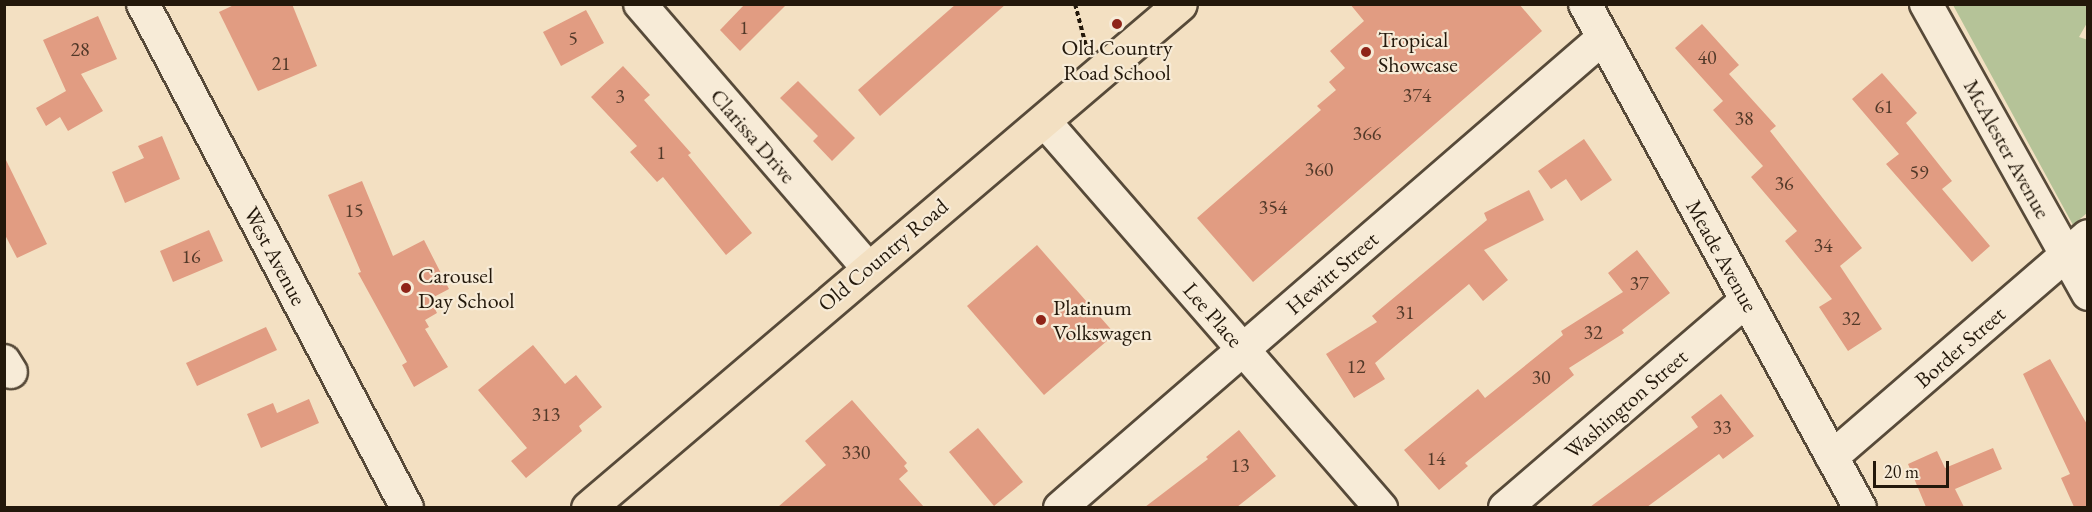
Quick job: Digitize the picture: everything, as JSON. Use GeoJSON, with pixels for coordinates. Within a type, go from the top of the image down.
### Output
{"type":"FeatureCollection","features":[{"type":"Feature","properties":{"kind":"main road","name":"Old Country Road"},"geometry":{"type":"LineString","coordinates":[[588,507],[867,267],[1045,122],[1180,4]]}},
{"type":"Feature","properties":{"kind":"street","name":"West Avenue"},"geometry":{"type":"LineString","coordinates":[[142,4],[407,507]]}},
{"type":"Feature","properties":{"kind":"street","name":"Meade Avenue"},"geometry":{"type":"LineString","coordinates":[[1585,4],[1860,507]]}},
{"type":"Feature","properties":{"kind":"street","name":"McAlester Avenue"},"geometry":{"type":"LineString","coordinates":[[1926,4],[2077,245],[2088,294]]}},
{"type":"Feature","properties":{"kind":"street","name":"Clarissa Drive"},"geometry":{"type":"LineString","coordinates":[[647,7],[867,267]]}},
{"type":"Feature","properties":{"kind":"street","name":"Hewitt Street"},"geometry":{"type":"LineString","coordinates":[[1060,507],[1603,38]]}},
{"type":"Feature","properties":{"kind":"street","name":"Lee Place"},"geometry":{"type":"LineString","coordinates":[[1045,122],[1382,507]]}},
{"type":"Feature","properties":{"kind":"street","name":"Border Street"},"geometry":{"type":"LineString","coordinates":[[1832,457],[2077,245]]}},
{"type":"Feature","properties":{"kind":"street","name":"Washington Street"},"geometry":{"type":"LineString","coordinates":[[1505,507],[1746,301]]}},
{"type":"Feature","properties":{"kind":"path"},"geometry":{"type":"LineString","coordinates":[[1076,4],[1094,79]]}},
{"type":"Feature","properties":{"kind":"green space"},"geometry":{"type":"Polygon","coordinates":[[[1953,5],[2087,5],[2087,23],[2079,37],[2088,40],[2087,213],[2073,225],[1953,5]]]}},
{"type":"Feature","properties":{"kind":"building"},"geometry":{"type":"Polygon","coordinates":[[[236,4],[292,4],[317,66],[258,91],[219,12],[236,4]]]}},
{"type":"Feature","properties":{"kind":"building"},"geometry":{"type":"Polygon","coordinates":[[[745,4],[787,4],[740,51],[720,30],[745,4]]]}},
{"type":"Feature","properties":{"kind":"building"},"geometry":{"type":"Polygon","coordinates":[[[956,4],[1006,4],[880,116],[858,90],[956,4]]]}},
{"type":"Feature","properties":{"kind":"building"},"geometry":{"type":"Polygon","coordinates":[[[1350,4],[1519,4],[1542,31],[1253,282],[1197,218],[1321,110],[1317,106],[1336,90],[1329,82],[1345,68],[1330,51],[1364,21],[1350,4]]]}},
{"type":"Feature","properties":{"kind":"building"},"geometry":{"type":"Polygon","coordinates":[[[586,10],[604,43],[561,66],[543,32],[586,10]]]}},
{"type":"Feature","properties":{"kind":"building"},"geometry":{"type":"Polygon","coordinates":[[[98,16],[117,59],[81,74],[103,111],[68,131],[60,117],[46,126],[36,108],[66,91],[43,40],[98,16]]]}},
{"type":"Feature","properties":{"kind":"building"},"geometry":{"type":"Polygon","coordinates":[[[1702,24],[1739,65],[1729,74],[1776,126],[1770,131],[1862,248],[1840,266],[1882,329],[1848,351],[1819,307],[1832,299],[1785,241],[1797,231],[1751,177],[1763,166],[1713,110],[1723,101],[1675,48],[1702,24]]]}},
{"type":"Feature","properties":{"kind":"building"},"geometry":{"type":"Polygon","coordinates":[[[623,66],[650,95],[644,100],[691,153],[688,155],[752,233],[726,255],[663,177],[657,182],[630,152],[637,146],[591,97],[623,66]]]}},
{"type":"Feature","properties":{"kind":"building"},"geometry":{"type":"Polygon","coordinates":[[[1882,73],[1917,113],[1906,123],[1952,181],[1942,189],[1990,246],[1972,262],[1886,164],[1899,154],[1852,99],[1882,73]]]}},
{"type":"Feature","properties":{"kind":"building"},"geometry":{"type":"Polygon","coordinates":[[[798,81],[855,138],[832,161],[813,141],[818,136],[780,98],[798,81]]]}},
{"type":"Feature","properties":{"kind":"building"},"geometry":{"type":"Polygon","coordinates":[[[162,136],[180,179],[125,203],[112,172],[144,158],[138,146],[162,136]]]}},
{"type":"Feature","properties":{"kind":"building"},"geometry":{"type":"Polygon","coordinates":[[[1584,139],[1612,180],[1581,201],[1566,179],[1551,189],[1538,171],[1584,139]]]}},
{"type":"Feature","properties":{"kind":"building"},"geometry":{"type":"Polygon","coordinates":[[[4,156],[47,244],[17,258],[4,233],[4,156]]]}},
{"type":"Feature","properties":{"kind":"building"},"geometry":{"type":"Polygon","coordinates":[[[362,181],[393,256],[424,240],[449,289],[430,299],[437,313],[425,320],[429,327],[425,329],[448,367],[414,387],[402,365],[407,362],[358,273],[361,272],[328,195],[362,181]]]}},
{"type":"Feature","properties":{"kind":"building"},"geometry":{"type":"Polygon","coordinates":[[[1529,190],[1544,220],[1484,250],[1508,280],[1483,301],[1469,284],[1375,363],[1385,379],[1354,398],[1326,354],[1377,322],[1372,316],[1487,220],[1484,213],[1529,190]]]}},
{"type":"Feature","properties":{"kind":"building"},"geometry":{"type":"Polygon","coordinates":[[[209,230],[223,261],[173,282],[160,251],[209,230]]]}},
{"type":"Feature","properties":{"kind":"building","name":"Platinum Volkswagen"},"geometry":{"type":"Polygon","coordinates":[[[1037,245],[1115,334],[1044,395],[967,306],[1037,245]]]}},
{"type":"Feature","properties":{"kind":"building"},"geometry":{"type":"Polygon","coordinates":[[[1637,250],[1670,293],[1622,330],[1624,333],[1569,368],[1574,375],[1465,463],[1468,466],[1439,490],[1404,450],[1478,389],[1485,398],[1563,335],[1561,331],[1623,292],[1608,273],[1637,250]]]}},
{"type":"Feature","properties":{"kind":"building"},"geometry":{"type":"Polygon","coordinates":[[[266,327],[277,350],[197,386],[186,363],[266,327]]]}},
{"type":"Feature","properties":{"kind":"building"},"geometry":{"type":"Polygon","coordinates":[[[533,345],[565,384],[576,375],[602,407],[579,426],[582,431],[526,478],[511,461],[527,448],[478,390],[533,345]]]}},
{"type":"Feature","properties":{"kind":"building"},"geometry":{"type":"Polygon","coordinates":[[[2050,359],[2088,426],[2088,507],[2074,507],[2061,478],[2070,474],[2023,374],[2050,359]]]}},
{"type":"Feature","properties":{"kind":"building"},"geometry":{"type":"Polygon","coordinates":[[[1721,394],[1754,436],[1723,459],[1719,454],[1647,507],[1590,507],[1698,427],[1691,417],[1721,394]]]}},
{"type":"Feature","properties":{"kind":"building"},"geometry":{"type":"Polygon","coordinates":[[[309,399],[319,423],[261,448],[247,414],[273,403],[277,413],[309,399]]]}},
{"type":"Feature","properties":{"kind":"building"},"geometry":{"type":"Polygon","coordinates":[[[852,400],[907,463],[904,466],[908,471],[899,479],[924,507],[778,507],[826,465],[805,441],[852,400]]]}},
{"type":"Feature","properties":{"kind":"building"},"geometry":{"type":"Polygon","coordinates":[[[978,428],[1023,482],[994,506],[949,452],[978,428]]]}},
{"type":"Feature","properties":{"kind":"building"},"geometry":{"type":"Polygon","coordinates":[[[1239,430],[1276,476],[1237,507],[1145,507],[1208,459],[1206,457],[1239,430]]]}},
{"type":"Feature","properties":{"kind":"building"},"geometry":{"type":"Polygon","coordinates":[[[1993,448],[2002,469],[1955,489],[1964,507],[1926,507],[1908,464],[1937,451],[1945,468],[1993,448]]]}},
{"type":"Feature","properties":{"kind":"place","name":"Old Country Road School"},"geometry":{"type":"Point","coordinates":[1117,24]}},
{"type":"Feature","properties":{"kind":"place","name":"Tropical Showcase"},"geometry":{"type":"Point","coordinates":[1366,52]}},
{"type":"Feature","properties":{"kind":"place","name":"Carousel Day School"},"geometry":{"type":"Point","coordinates":[406,288]}},
{"type":"Feature","properties":{"kind":"place","name":"Platinum Volkswagen"},"geometry":{"type":"Point","coordinates":[1041,320]}}]}
